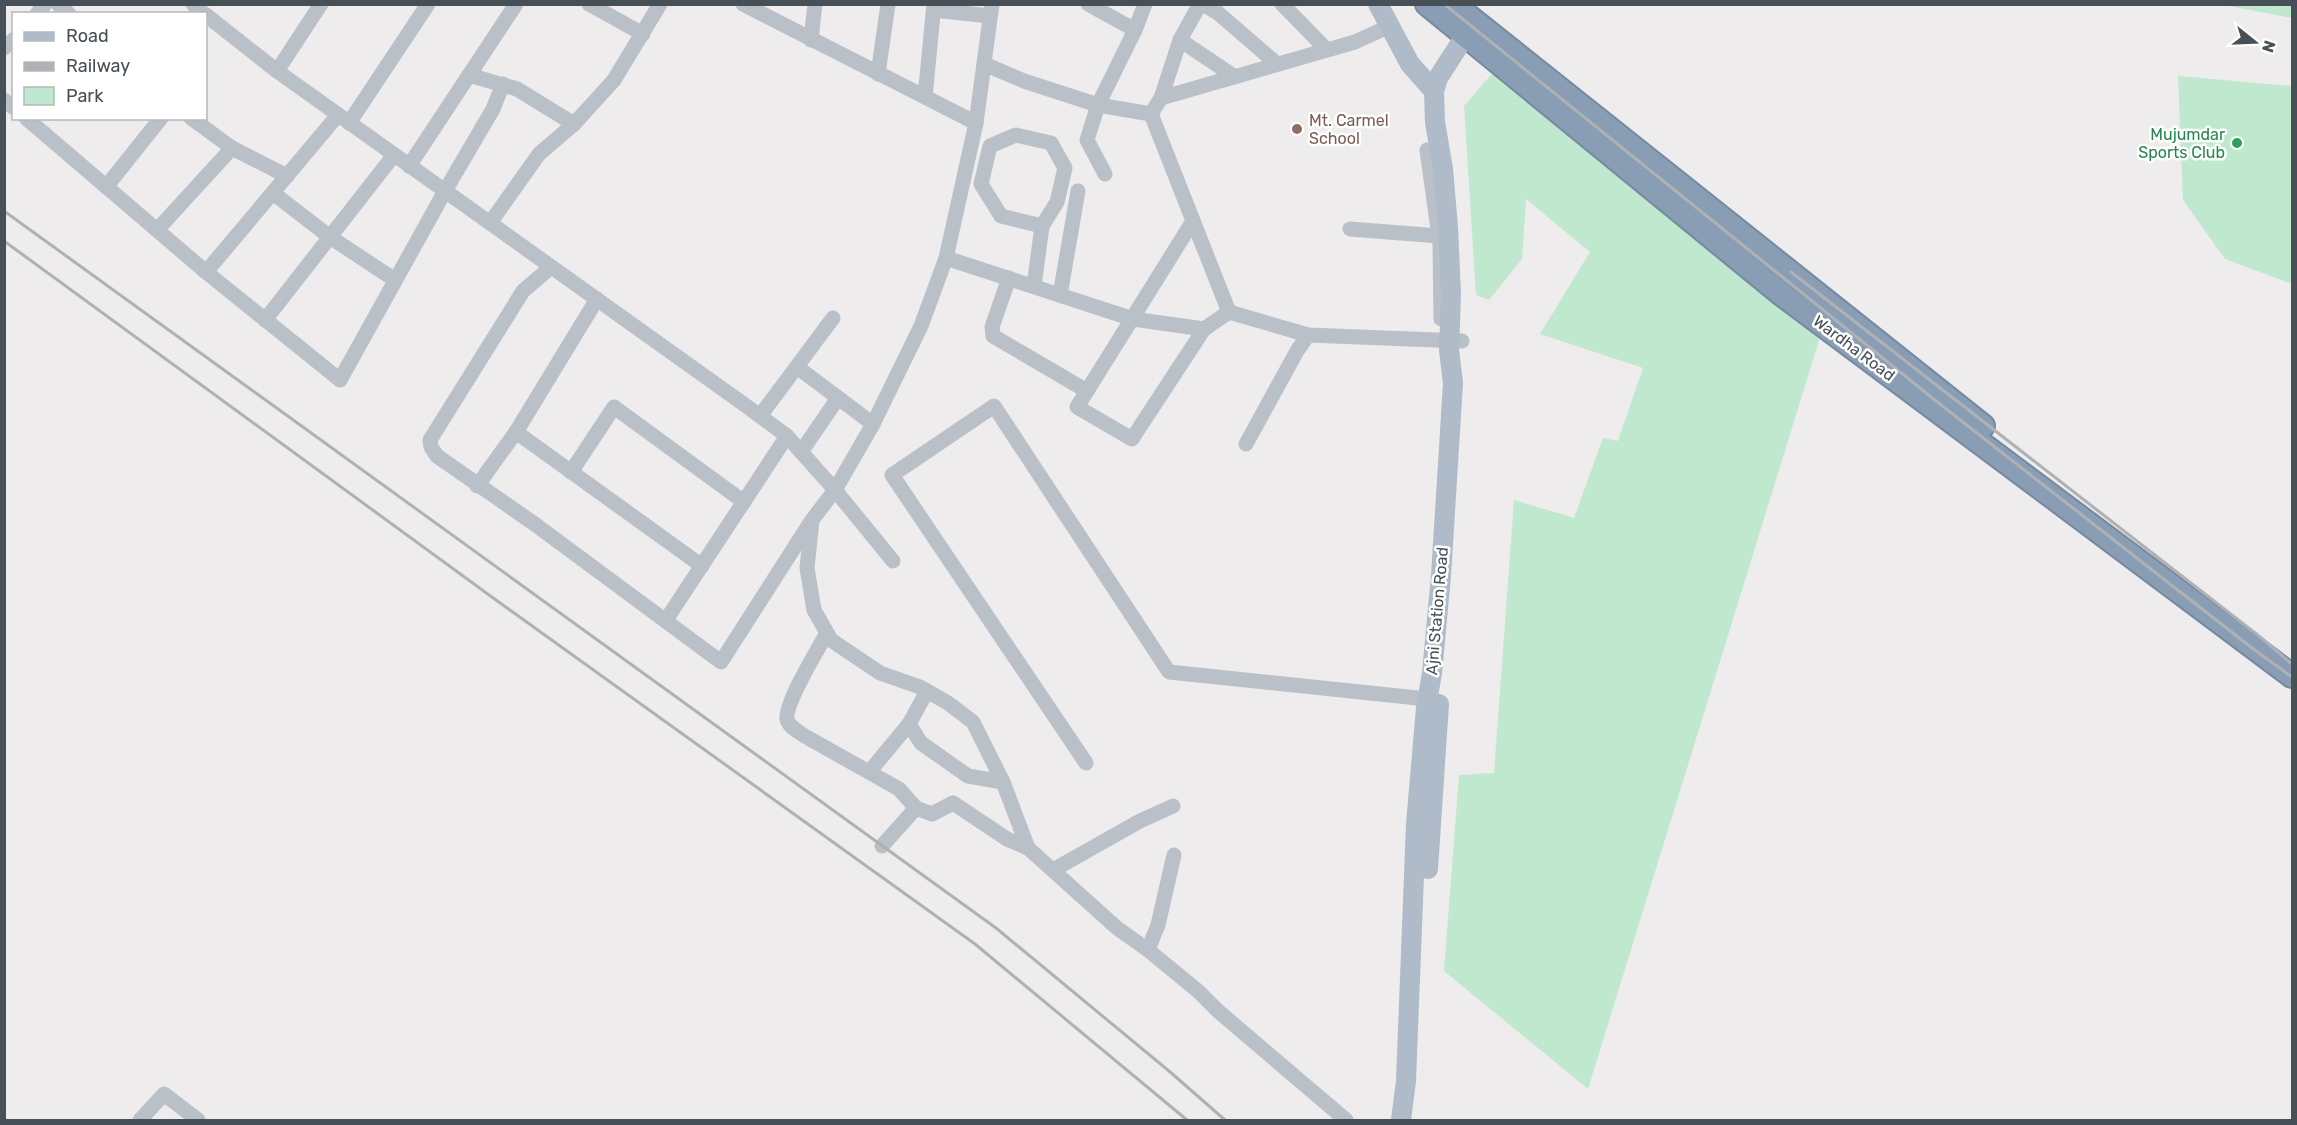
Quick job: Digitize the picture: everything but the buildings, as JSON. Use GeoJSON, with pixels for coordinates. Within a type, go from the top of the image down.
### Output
{"type":"FeatureCollection","features":[{"type":"Feature","properties":{"kind":"highway","name":"Wardha Road"},"geometry":{"type":"LineString","coordinates":[[1427,4],[1473,32],[2292,664]]}},
{"type":"Feature","properties":{"kind":"highway","name":"Wardha Road"},"geometry":{"type":"LineString","coordinates":[[1454,4],[1473,32],[1780,293],[2292,676]]}},
{"type":"Feature","properties":{"kind":"main road"},"geometry":{"type":"LineString","coordinates":[[1378,4],[1410,64],[1436,101],[1473,32]]}},
{"type":"Feature","properties":{"kind":"main road","name":"Ajni Station Road"},"geometry":{"type":"LineString","coordinates":[[1412,1120],[1418,944],[1435,638],[1449,464],[1453,383],[1450,341],[1457,236],[1436,101]]}},
{"type":"Feature","properties":{"kind":"main road","name":"Ajni Station Road"},"geometry":{"type":"LineString","coordinates":[[1401,1120],[1418,944]]}},
{"type":"Feature","properties":{"kind":"street"},"geometry":{"type":"LineString","coordinates":[[277,71],[321,4]]}},
{"type":"Feature","properties":{"kind":"street"},"geometry":{"type":"LineString","coordinates":[[206,272],[287,176],[344,119],[428,4]]}},
{"type":"Feature","properties":{"kind":"street"},"geometry":{"type":"LineString","coordinates":[[409,166],[516,4]]}},
{"type":"Feature","properties":{"kind":"street"},"geometry":{"type":"LineString","coordinates":[[589,4],[642,34]]}},
{"type":"Feature","properties":{"kind":"street"},"geometry":{"type":"LineString","coordinates":[[490,223],[539,154],[574,124],[614,80],[660,4]]}},
{"type":"Feature","properties":{"kind":"street"},"geometry":{"type":"LineString","coordinates":[[743,4],[976,123]]}},
{"type":"Feature","properties":{"kind":"street"},"geometry":{"type":"LineString","coordinates":[[811,40],[815,4]]}},
{"type":"Feature","properties":{"kind":"street"},"geometry":{"type":"LineString","coordinates":[[878,74],[888,4]]}},
{"type":"Feature","properties":{"kind":"street"},"geometry":{"type":"LineString","coordinates":[[1088,4],[1135,30]]}},
{"type":"Feature","properties":{"kind":"street"},"geometry":{"type":"LineString","coordinates":[[1105,174],[1087,140],[1098,105],[1135,30],[1145,4]]}},
{"type":"Feature","properties":{"kind":"street"},"geometry":{"type":"LineString","coordinates":[[1151,114],[1161,98],[1180,40],[1201,4],[1218,13],[1277,64]]}},
{"type":"Feature","properties":{"kind":"street"},"geometry":{"type":"LineString","coordinates":[[1282,4],[1327,50]]}},
{"type":"Feature","properties":{"kind":"street"},"geometry":{"type":"LineString","coordinates":[[551,267],[523,291],[430,440],[430,447],[437,456],[477,486],[536,525],[721,662],[812,520],[835,490],[873,424],[921,326],[946,258],[969,156],[976,123],[991,10],[934,7],[925,97]]}},
{"type":"Feature","properties":{"kind":"street"},"geometry":{"type":"LineString","coordinates":[[207,16],[277,71],[787,436],[893,561]]}},
{"type":"Feature","properties":{"kind":"street"},"geometry":{"type":"LineString","coordinates":[[1161,98],[1355,42],[1390,26]]}},
{"type":"Feature","properties":{"kind":"street"},"geometry":{"type":"LineString","coordinates":[[1180,40],[1235,76]]}},
{"type":"Feature","properties":{"kind":"street"},"geometry":{"type":"LineString","coordinates":[[984,64],[1024,81],[1098,105],[1151,114]]}},
{"type":"Feature","properties":{"kind":"street"},"geometry":{"type":"LineString","coordinates":[[470,75],[517,89],[574,124]]}},
{"type":"Feature","properties":{"kind":"street"},"geometry":{"type":"LineString","coordinates":[[31,120],[206,272],[340,380],[445,191],[493,110],[503,84]]}},
{"type":"Feature","properties":{"kind":"street"},"geometry":{"type":"LineString","coordinates":[[1151,114],[1229,312]]}},
{"type":"Feature","properties":{"kind":"street"},"geometry":{"type":"LineString","coordinates":[[106,187],[159,120]]}},
{"type":"Feature","properties":{"kind":"street"},"geometry":{"type":"LineString","coordinates":[[194,120],[232,148],[287,176]]}},
{"type":"Feature","properties":{"kind":"street"},"geometry":{"type":"LineString","coordinates":[[1034,286],[1042,226],[1057,202],[1065,168],[1051,143],[1016,135],[990,146],[981,184],[1001,216],[1042,226]]}},
{"type":"Feature","properties":{"kind":"street"},"geometry":{"type":"LineString","coordinates":[[157,230],[232,148]]}},
{"type":"Feature","properties":{"kind":"street"},"geometry":{"type":"LineString","coordinates":[[1229,312],[1308,335],[1450,341],[1427,150]]}},
{"type":"Feature","properties":{"kind":"street"},"geometry":{"type":"LineString","coordinates":[[265,320],[394,155]]}},
{"type":"Feature","properties":{"kind":"street"},"geometry":{"type":"LineString","coordinates":[[969,156],[987,160]]}},
{"type":"Feature","properties":{"kind":"street"},"geometry":{"type":"LineString","coordinates":[[1060,295],[1078,191]]}},
{"type":"Feature","properties":{"kind":"street"},"geometry":{"type":"LineString","coordinates":[[273,193],[330,237],[395,280]]}},
{"type":"Feature","properties":{"kind":"street"},"geometry":{"type":"LineString","coordinates":[[1193,221],[1077,407],[1132,439],[1204,329],[1229,312]]}},
{"type":"Feature","properties":{"kind":"street"},"geometry":{"type":"LineString","coordinates":[[1350,229],[1439,236]]}},
{"type":"Feature","properties":{"kind":"street"},"geometry":{"type":"LineString","coordinates":[[946,258],[1133,319],[1204,329]]}},
{"type":"Feature","properties":{"kind":"street"},"geometry":{"type":"LineString","coordinates":[[1009,278],[992,327],[993,336],[1087,391]]}},
{"type":"Feature","properties":{"kind":"street"},"geometry":{"type":"LineString","coordinates":[[477,486],[516,432],[597,299]]}},
{"type":"Feature","properties":{"kind":"street"},"geometry":{"type":"LineString","coordinates":[[760,416],[833,318]]}},
{"type":"Feature","properties":{"kind":"street"},"geometry":{"type":"LineString","coordinates":[[1246,444],[1308,335]]}},
{"type":"Feature","properties":{"kind":"street"},"geometry":{"type":"LineString","coordinates":[[797,367],[873,424]]}},
{"type":"Feature","properties":{"kind":"street"},"geometry":{"type":"LineString","coordinates":[[801,452],[838,398]]}},
{"type":"Feature","properties":{"kind":"street"},"geometry":{"type":"LineString","coordinates":[[1086,763],[892,475],[994,406],[1169,672],[1432,694]]}},
{"type":"Feature","properties":{"kind":"street"},"geometry":{"type":"LineString","coordinates":[[571,472],[614,407],[744,502]]}},
{"type":"Feature","properties":{"kind":"street"},"geometry":{"type":"LineString","coordinates":[[516,432],[702,566]]}},
{"type":"Feature","properties":{"kind":"street"},"geometry":{"type":"LineString","coordinates":[[666,620],[787,436]]}},
{"type":"Feature","properties":{"kind":"street"},"geometry":{"type":"LineString","coordinates":[[812,520],[807,568],[814,610],[831,640],[880,672],[927,691],[948,703],[973,722],[1003,782],[1028,848]]}},
{"type":"Feature","properties":{"kind":"street"},"geometry":{"type":"LineString","coordinates":[[827,633],[790,702],[787,719],[790,725],[803,735],[899,789],[916,808],[932,814],[953,803],[1007,839],[1028,848],[1117,928],[1148,950],[1346,1120]]}},
{"type":"Feature","properties":{"kind":"street"},"geometry":{"type":"LineString","coordinates":[[870,771],[909,724],[927,691]]}},
{"type":"Feature","properties":{"kind":"street"},"geometry":{"type":"LineString","coordinates":[[909,724],[921,743],[968,777],[1003,782]]}},
{"type":"Feature","properties":{"kind":"street"},"geometry":{"type":"LineString","coordinates":[[1053,870],[1140,820],[1173,806]]}},
{"type":"Feature","properties":{"kind":"street"},"geometry":{"type":"LineString","coordinates":[[882,846],[916,808]]}},
{"type":"Feature","properties":{"kind":"street"},"geometry":{"type":"LineString","coordinates":[[1148,950],[1158,925],[1174,855]]}},
{"type":"Feature","properties":{"kind":"street"},"geometry":{"type":"LineString","coordinates":[[140,1120],[164,1094],[198,1120]]}},
{"type":"Feature","properties":{"kind":"green space"},"geometry":{"type":"Polygon","coordinates":[[[2224,5],[2292,5],[2292,18],[2224,5]]]}},
{"type":"Feature","properties":{"kind":"green space"},"geometry":{"type":"Polygon","coordinates":[[[1496,69],[1821,334],[1588,1089],[1444,971],[1459,775],[1494,773],[1514,500],[1574,518],[1603,438],[1618,441],[1643,368],[1540,334],[1590,252],[1526,199],[1522,259],[1489,300],[1476,295],[1464,106],[1496,69]]]}},
{"type":"Feature","properties":{"kind":"green space","name":"Mujumdar Sports Club"},"geometry":{"type":"Polygon","coordinates":[[[2178,76],[2292,86],[2292,284],[2225,259],[2183,200],[2178,76]]]}},
{"type":"Feature","properties":{"kind":"railway"},"geometry":{"type":"LineString","coordinates":[[1444,4],[1936,401],[2292,677]]}},
{"type":"Feature","properties":{"kind":"railway"},"geometry":{"type":"LineString","coordinates":[[4,211],[996,928],[1225,1120]]}},
{"type":"Feature","properties":{"kind":"railway"},"geometry":{"type":"LineString","coordinates":[[4,241],[496,600],[975,944],[1187,1120]]}},
{"type":"Feature","properties":{"kind":"railway"},"geometry":{"type":"LineString","coordinates":[[1791,272],[2292,664]]}},
{"type":"Feature","properties":{"kind":"place","name":"Mt. Carmel School"},"geometry":{"type":"Point","coordinates":[1297,129]}},
{"type":"Feature","properties":{"kind":"place","name":"Mujumdar Sports Club"},"geometry":{"type":"Point","coordinates":[2237,143]}}]}
